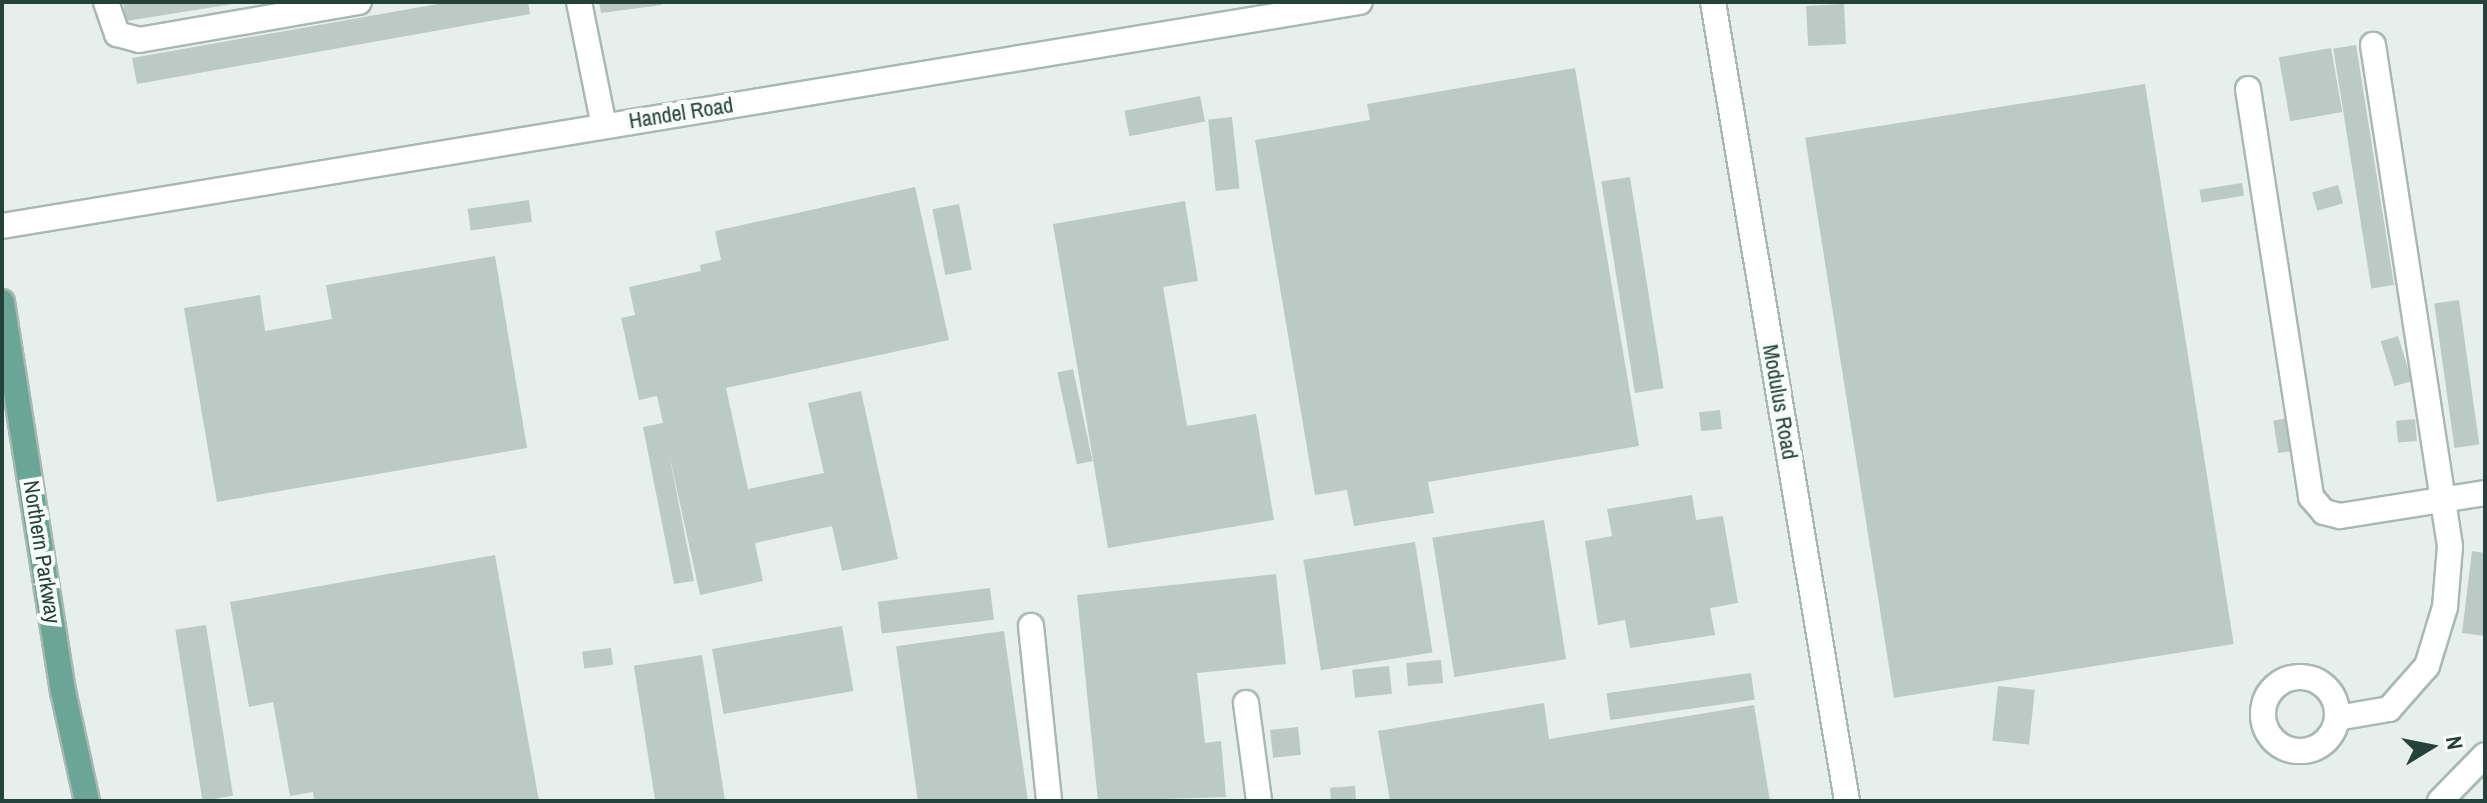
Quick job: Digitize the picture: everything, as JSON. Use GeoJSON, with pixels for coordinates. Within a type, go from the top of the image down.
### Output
{"type":"FeatureCollection","features":[{"type":"Feature","properties":{"kind":"main road","name":"Northern Parkway"},"geometry":{"type":"LineString","coordinates":[[2,302],[63,691],[87,801]]}},
{"type":"Feature","properties":{"kind":"street"},"geometry":{"type":"LineString","coordinates":[[106,2],[117,34],[139,40],[359,2]]}},
{"type":"Feature","properties":{"kind":"street"},"geometry":{"type":"LineString","coordinates":[[579,2],[604,126]]}},
{"type":"Feature","properties":{"kind":"street","name":"Handel Road"},"geometry":{"type":"LineString","coordinates":[[2,226],[1320,5],[1360,2]]}},
{"type":"Feature","properties":{"kind":"street","name":"Modulus Road"},"geometry":{"type":"LineString","coordinates":[[1713,2],[1847,801]]}},
{"type":"Feature","properties":{"kind":"street"},"geometry":{"type":"LineString","coordinates":[[2337,718],[2389,709],[2427,666],[2445,607],[2450,546],[2373,45]]}},
{"type":"Feature","properties":{"kind":"street"},"geometry":{"type":"LineString","coordinates":[[2248,89],[2311,497],[2324,512],[2340,516],[2485,493]]}},
{"type":"Feature","properties":{"kind":"street"},"geometry":{"type":"LineString","coordinates":[[1031,626],[1049,801]]}},
{"type":"Feature","properties":{"kind":"street"},"geometry":{"type":"LineString","coordinates":[[1246,703],[1259,801]]}},
{"type":"Feature","properties":{"kind":"street"},"geometry":{"type":"LineString","coordinates":[[2440,801],[2485,755]]}},
{"type":"Feature","properties":{"kind":"building"},"geometry":{"type":"Polygon","coordinates":[[[123,2],[233,2],[233,4],[126,21],[123,2]]]}},
{"type":"Feature","properties":{"kind":"building"},"geometry":{"type":"Polygon","coordinates":[[[449,2],[528,2],[530,14],[137,84],[132,58],[449,2]]]}},
{"type":"Feature","properties":{"kind":"building"},"geometry":{"type":"Polygon","coordinates":[[[599,2],[662,2],[662,5],[601,13],[599,2]]]}},
{"type":"Feature","properties":{"kind":"building"},"geometry":{"type":"Polygon","coordinates":[[[1844,4],[1846,44],[1808,46],[1806,6],[1844,4]]]}},
{"type":"Feature","properties":{"kind":"building"},"geometry":{"type":"Polygon","coordinates":[[[2356,45],[2394,285],[2371,289],[2333,49],[2356,45]]]}},
{"type":"Feature","properties":{"kind":"building"},"geometry":{"type":"Polygon","coordinates":[[[2331,48],[2342,112],[2290,121],[2279,57],[2331,48]]]}},
{"type":"Feature","properties":{"kind":"building"},"geometry":{"type":"Polygon","coordinates":[[[1575,68],[1639,446],[1428,482],[1434,513],[1354,526],[1347,490],[1315,495],[1255,140],[1370,120],[1367,104],[1575,68]]]}},
{"type":"Feature","properties":{"kind":"building"},"geometry":{"type":"Polygon","coordinates":[[[2145,84],[2234,644],[1894,698],[1805,138],[2145,84]]]}},
{"type":"Feature","properties":{"kind":"building"},"geometry":{"type":"Polygon","coordinates":[[[1200,96],[1205,122],[1129,136],[1124,111],[1200,96]]]}},
{"type":"Feature","properties":{"kind":"building"},"geometry":{"type":"Polygon","coordinates":[[[1232,117],[1240,189],[1216,191],[1208,120],[1232,117]]]}},
{"type":"Feature","properties":{"kind":"building"},"geometry":{"type":"Polygon","coordinates":[[[1630,177],[1663,388],[1635,393],[1601,182],[1630,177]]]}},
{"type":"Feature","properties":{"kind":"building"},"geometry":{"type":"Polygon","coordinates":[[[2242,183],[2244,196],[2202,203],[2200,190],[2242,183]]]}},
{"type":"Feature","properties":{"kind":"building"},"geometry":{"type":"Polygon","coordinates":[[[2338,185],[2343,203],[2317,211],[2312,192],[2338,185]]]}},
{"type":"Feature","properties":{"kind":"building"},"geometry":{"type":"Polygon","coordinates":[[[915,187],[949,340],[726,388],[748,489],[824,473],[808,403],[861,391],[898,559],[842,571],[832,526],[755,543],[763,581],[700,595],[668,449],[694,581],[674,584],[643,427],[663,423],[657,396],[639,400],[621,318],[635,315],[629,287],[701,271],[700,265],[721,260],[715,231],[915,187]]]}},
{"type":"Feature","properties":{"kind":"building"},"geometry":{"type":"Polygon","coordinates":[[[529,200],[532,222],[471,230],[468,209],[529,200]]]}},
{"type":"Feature","properties":{"kind":"building"},"geometry":{"type":"Polygon","coordinates":[[[1185,201],[1198,281],[1163,287],[1187,426],[1256,414],[1274,520],[1108,548],[1053,224],[1185,201]]]}},
{"type":"Feature","properties":{"kind":"building"},"geometry":{"type":"Polygon","coordinates":[[[959,204],[972,270],[945,275],[932,209],[959,204]]]}},
{"type":"Feature","properties":{"kind":"building"},"geometry":{"type":"Polygon","coordinates":[[[495,256],[527,448],[217,502],[184,308],[260,295],[265,331],[332,319],[326,285],[495,256]]]}},
{"type":"Feature","properties":{"kind":"building"},"geometry":{"type":"Polygon","coordinates":[[[2459,300],[2479,445],[2455,448],[2434,303],[2459,300]]]}},
{"type":"Feature","properties":{"kind":"building"},"geometry":{"type":"Polygon","coordinates":[[[2398,336],[2412,381],[2395,386],[2381,341],[2398,336]]]}},
{"type":"Feature","properties":{"kind":"building"},"geometry":{"type":"Polygon","coordinates":[[[1073,369],[1093,461],[1077,464],[1057,372],[1073,369]]]}},
{"type":"Feature","properties":{"kind":"building"},"geometry":{"type":"Polygon","coordinates":[[[1720,410],[1722,429],[1701,431],[1699,412],[1720,410]]]}},
{"type":"Feature","properties":{"kind":"building"},"geometry":{"type":"Polygon","coordinates":[[[2289,418],[2294,451],[2278,453],[2273,421],[2289,418]]]}},
{"type":"Feature","properties":{"kind":"building"},"geometry":{"type":"Polygon","coordinates":[[[2415,419],[2417,441],[2398,443],[2396,421],[2415,419]]]}},
{"type":"Feature","properties":{"kind":"building"},"geometry":{"type":"Polygon","coordinates":[[[1692,495],[1696,520],[1723,516],[1738,603],[1710,608],[1715,635],[1630,648],[1625,620],[1598,625],[1585,541],[1612,536],[1607,509],[1692,495]]]}},
{"type":"Feature","properties":{"kind":"building"},"geometry":{"type":"Polygon","coordinates":[[[1544,520],[1566,659],[1454,677],[1432,538],[1544,520]]]}},
{"type":"Feature","properties":{"kind":"building"},"geometry":{"type":"Polygon","coordinates":[[[1415,542],[1433,653],[1321,670],[1303,560],[1415,542]]]}},
{"type":"Feature","properties":{"kind":"building"},"geometry":{"type":"Polygon","coordinates":[[[2472,551],[2485,553],[2485,636],[2462,633],[2472,551]]]}},
{"type":"Feature","properties":{"kind":"building"},"geometry":{"type":"Polygon","coordinates":[[[495,555],[539,801],[314,801],[313,792],[290,796],[273,702],[249,707],[230,602],[495,555]]]}},
{"type":"Feature","properties":{"kind":"building"},"geometry":{"type":"Polygon","coordinates":[[[1276,574],[1286,664],[1197,673],[1205,743],[1221,741],[1226,797],[1098,801],[1077,595],[1276,574]]]}},
{"type":"Feature","properties":{"kind":"building"},"geometry":{"type":"Polygon","coordinates":[[[990,588],[994,620],[882,634],[878,602],[990,588]]]}},
{"type":"Feature","properties":{"kind":"building"},"geometry":{"type":"Polygon","coordinates":[[[206,625],[233,796],[202,801],[175,630],[206,625]]]}},
{"type":"Feature","properties":{"kind":"building"},"geometry":{"type":"Polygon","coordinates":[[[842,626],[853,691],[723,714],[712,649],[842,626]]]}},
{"type":"Feature","properties":{"kind":"building"},"geometry":{"type":"Polygon","coordinates":[[[1004,631],[1028,801],[918,801],[896,646],[1004,631]]]}},
{"type":"Feature","properties":{"kind":"building"},"geometry":{"type":"Polygon","coordinates":[[[611,648],[613,665],[584,668],[582,652],[611,648]]]}},
{"type":"Feature","properties":{"kind":"building"},"geometry":{"type":"Polygon","coordinates":[[[702,655],[725,801],[655,801],[634,666],[702,655]]]}},
{"type":"Feature","properties":{"kind":"building"},"geometry":{"type":"Polygon","coordinates":[[[1441,660],[1443,683],[1408,686],[1406,663],[1441,660]]]}},
{"type":"Feature","properties":{"kind":"building"},"geometry":{"type":"Polygon","coordinates":[[[1389,666],[1392,694],[1355,698],[1352,670],[1389,666]]]}},
{"type":"Feature","properties":{"kind":"building"},"geometry":{"type":"Polygon","coordinates":[[[1751,673],[1755,700],[1610,720],[1606,693],[1751,673]]]}},
{"type":"Feature","properties":{"kind":"building"},"geometry":{"type":"Polygon","coordinates":[[[1998,686],[2035,690],[2029,745],[1992,741],[1998,686]]]}},
{"type":"Feature","properties":{"kind":"building"},"geometry":{"type":"Polygon","coordinates":[[[1544,703],[1549,739],[1754,705],[1770,801],[1390,801],[1378,731],[1544,703]]]}},
{"type":"Feature","properties":{"kind":"building"},"geometry":{"type":"Polygon","coordinates":[[[1298,727],[1301,755],[1273,758],[1270,730],[1298,727]]]}},
{"type":"Feature","properties":{"kind":"building"},"geometry":{"type":"Polygon","coordinates":[[[1355,786],[1356,801],[1331,801],[1330,788],[1355,786]]]}}]}
